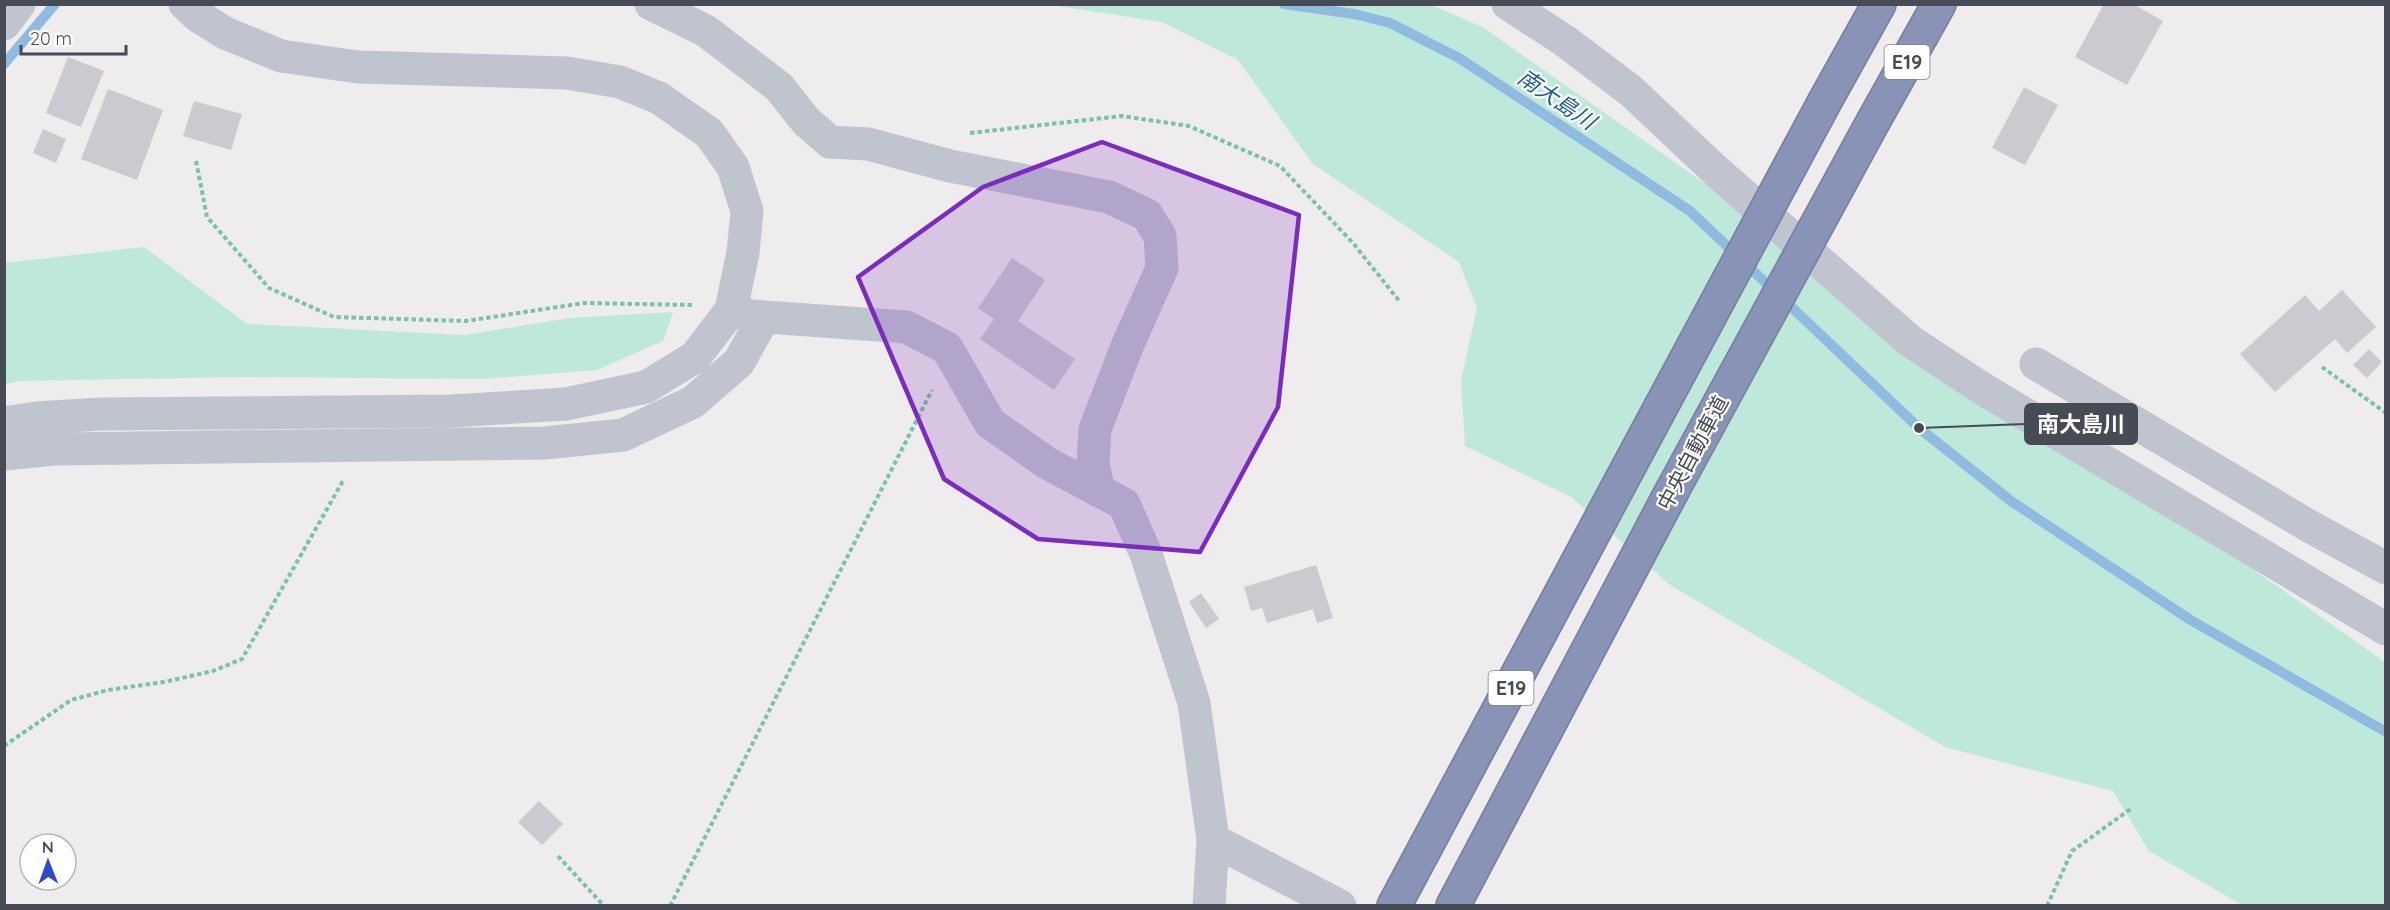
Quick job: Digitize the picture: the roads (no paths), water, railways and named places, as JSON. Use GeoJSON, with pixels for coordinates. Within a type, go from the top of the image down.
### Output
{"type":"FeatureCollection","features":[{"type":"Feature","properties":{"kind":"highway","name":"E19"},"geometry":{"type":"LineString","coordinates":[[1394,906],[1825,100],[1879,4]]}},
{"type":"Feature","properties":{"kind":"highway","name":"中央自動車道"},"geometry":{"type":"LineString","coordinates":[[1453,906],[1672,491],[1939,4]]}},
{"type":"Feature","properties":{"kind":"street"},"geometry":{"type":"LineString","coordinates":[[4,24],[19,4]]}},
{"type":"Feature","properties":{"kind":"street"},"geometry":{"type":"LineString","coordinates":[[4,423],[36,418],[100,414],[451,411],[566,404],[646,387],[695,357],[731,310],[743,253],[747,211],[733,166],[709,133],[659,98],[620,82],[567,73],[358,66],[281,56],[225,33],[198,16],[185,4]]}},
{"type":"Feature","properties":{"kind":"street"},"geometry":{"type":"LineString","coordinates":[[651,4],[706,32],[770,80],[779,87],[806,121],[830,142],[868,144],[950,166],[1109,197],[1147,215],[1160,236],[1162,268],[1128,344],[1095,429],[1093,464],[1099,491]]}},
{"type":"Feature","properties":{"kind":"street"},"geometry":{"type":"LineString","coordinates":[[1508,4],[1565,41],[1631,91],[1723,177],[1910,340],[1983,389],[2385,629]]}},
{"type":"Feature","properties":{"kind":"street"},"geometry":{"type":"LineString","coordinates":[[731,310],[764,316],[906,327],[947,348],[990,423],[1047,463],[1124,504],[1154,576],[1194,704],[1213,840],[1209,906]]}},
{"type":"Feature","properties":{"kind":"street"},"geometry":{"type":"LineString","coordinates":[[4,454],[55,449],[545,443],[623,435],[693,402],[739,362],[764,316]]}},
{"type":"Feature","properties":{"kind":"street"},"geometry":{"type":"LineString","coordinates":[[2037,364],[2309,526],[2385,568]]}},
{"type":"Feature","properties":{"kind":"street"},"geometry":{"type":"LineString","coordinates":[[1213,840],[1340,906]]}},
{"type":"Feature","properties":{"kind":"waterway","name":"南大島川"},"geometry":{"type":"LineString","coordinates":[[4,64],[55,4]]}},
{"type":"Feature","properties":{"kind":"waterway","name":"南大島川"},"geometry":{"type":"LineString","coordinates":[[1284,4],[1354,14],[1390,23],[1459,58],[1690,211],[1919,428],[2011,501],[2189,619],[2386,732]]}},
{"type":"Feature","properties":{"kind":"place","name":"南大島川"},"geometry":{"type":"Point","coordinates":[1919,428]}}]}
